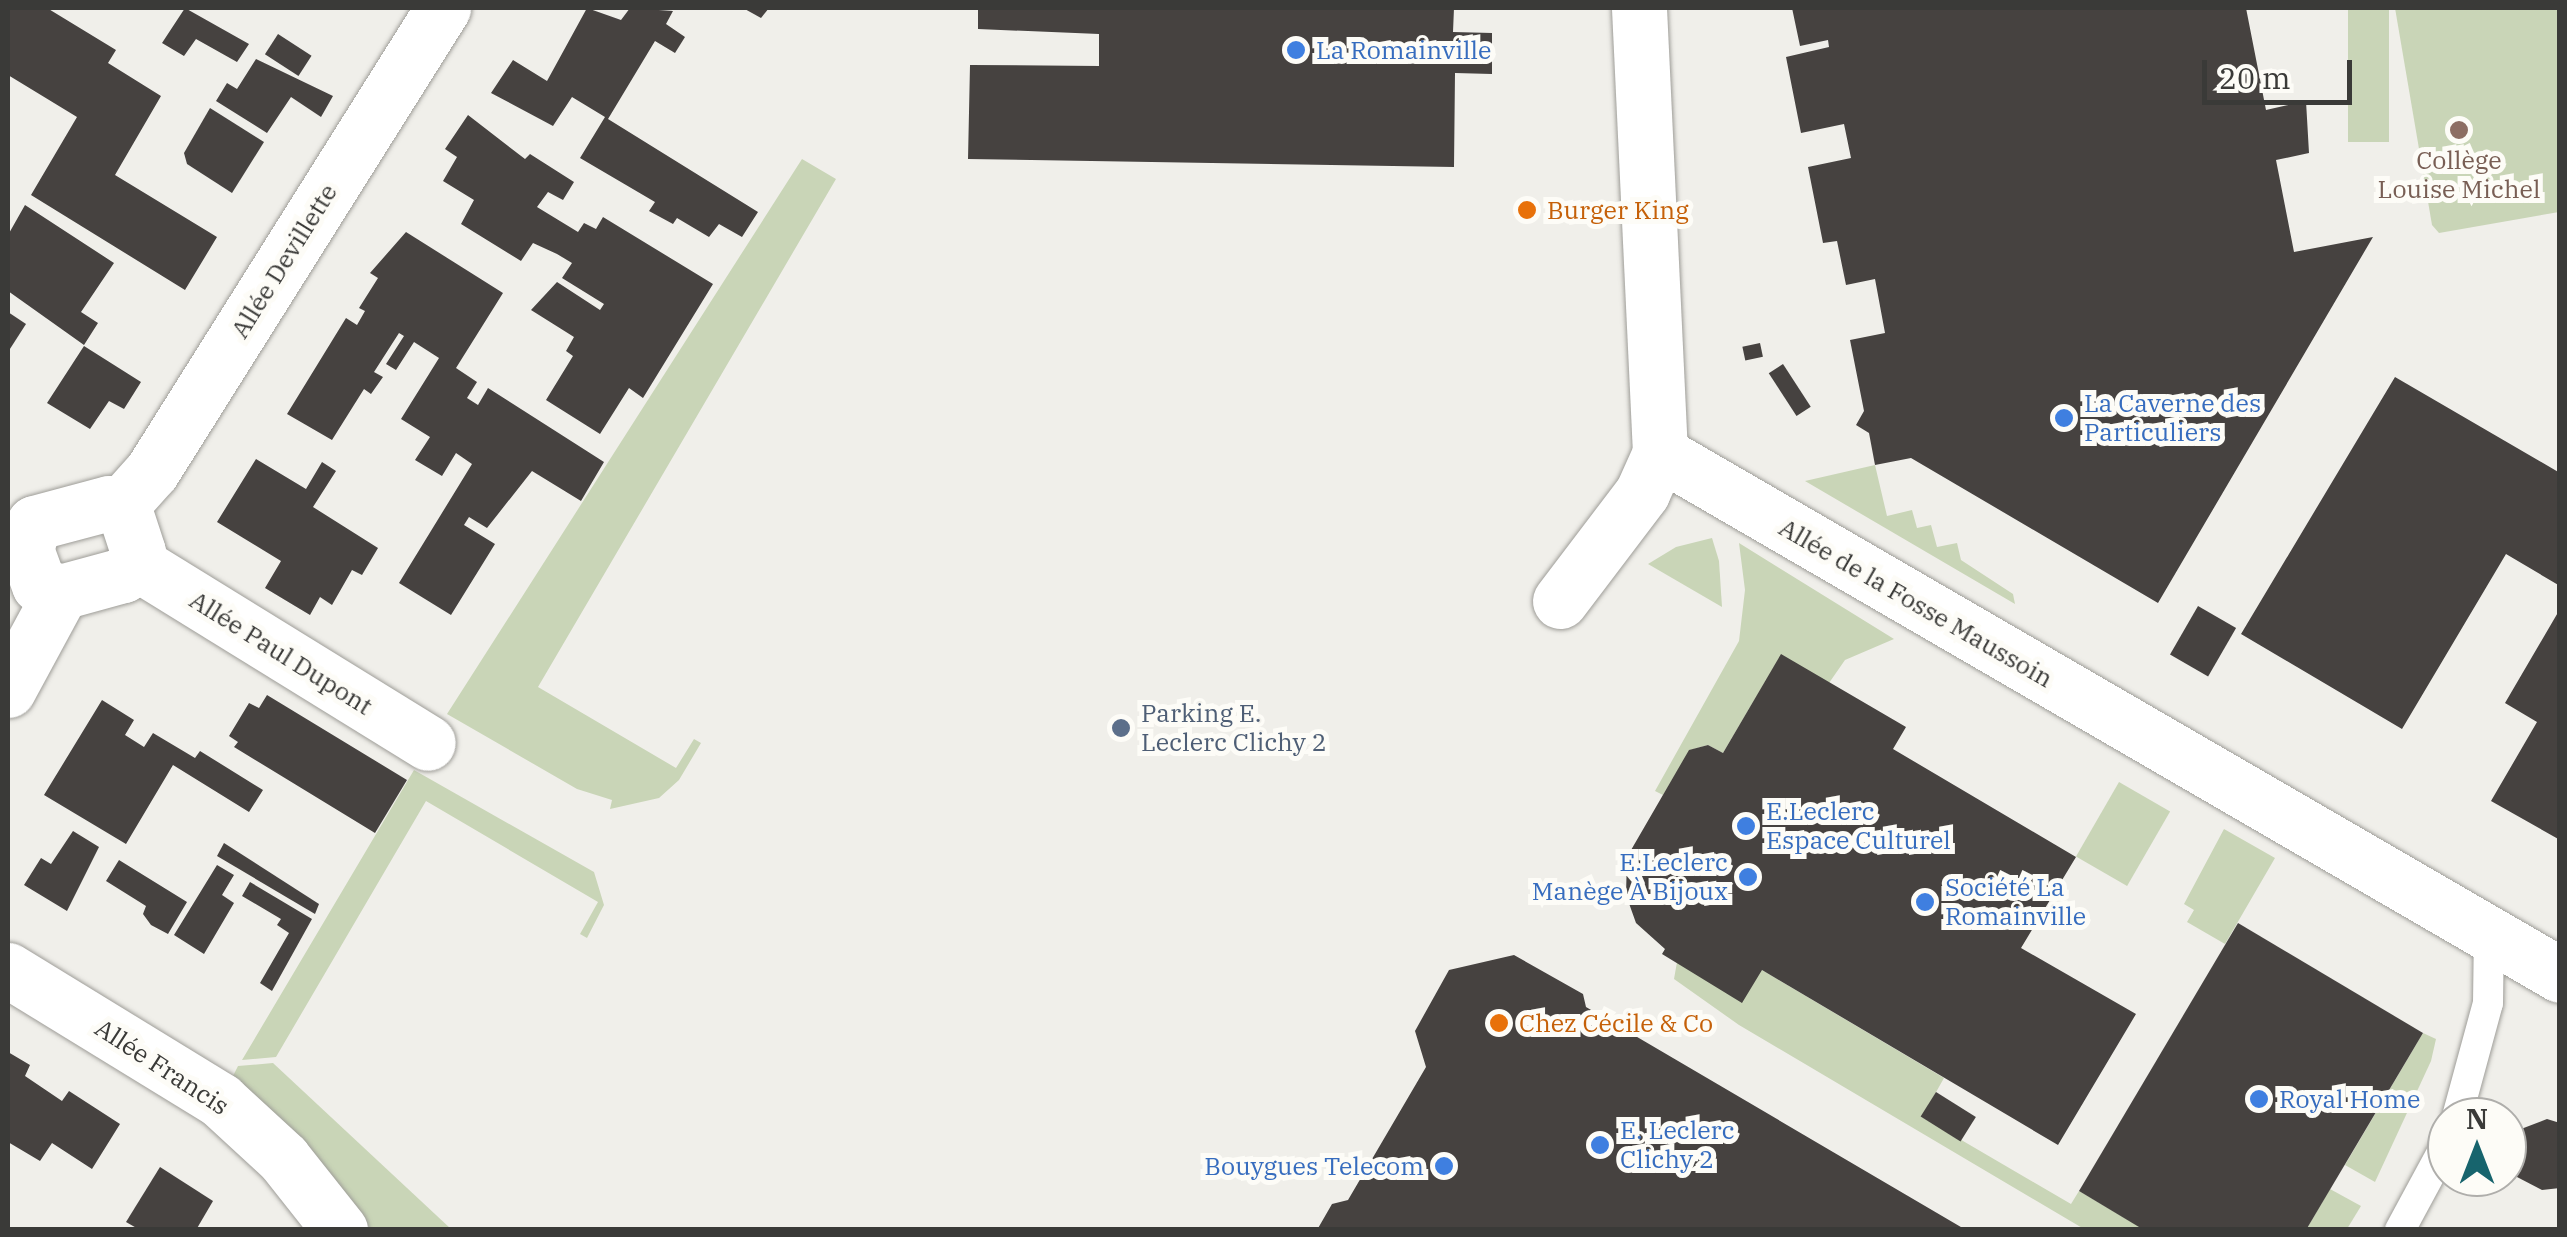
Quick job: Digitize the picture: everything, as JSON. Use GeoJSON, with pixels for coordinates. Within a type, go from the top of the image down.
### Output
{"type":"FeatureCollection","features":[{"type":"Feature","properties":{"kind":"street","name":"Allée Devillette"},"geometry":{"type":"LineString","coordinates":[[118,509],[152,470],[443,8]]}},
{"type":"Feature","properties":{"kind":"street"},"geometry":{"type":"LineString","coordinates":[[1560,602],[1642,493],[1660,453],[1639,8]]}},
{"type":"Feature","properties":{"kind":"street","name":"Allée de la Fosse Maussoin"},"geometry":{"type":"LineString","coordinates":[[1660,453],[2560,975]]}},
{"type":"Feature","properties":{"kind":"street"},"geometry":{"type":"LineString","coordinates":[[8,690],[29,553],[109,503],[126,515],[138,552],[135,562],[122,576],[29,553]]}},
{"type":"Feature","properties":{"kind":"street","name":"Allée Paul Dupont"},"geometry":{"type":"LineString","coordinates":[[135,562],[428,743]]}},
{"type":"Feature","properties":{"kind":"street","name":"Allée Francis"},"geometry":{"type":"LineString","coordinates":[[8,970],[220,1100],[283,1158],[340,1230]]}},
{"type":"Feature","properties":{"kind":"lane"},"geometry":{"type":"LineString","coordinates":[[2463,1097],[2488,1002],[2489,934]]}},
{"type":"Feature","properties":{"kind":"lane"},"geometry":{"type":"LineString","coordinates":[[2400,1230],[2427,1179]]}},
{"type":"Feature","properties":{"kind":"green space"},"geometry":{"type":"Polygon","coordinates":[[[2348,8],[2389,8],[2389,142],[2348,142],[2348,8]]]}},
{"type":"Feature","properties":{"kind":"green space"},"geometry":{"type":"Polygon","coordinates":[[[2395,8],[2559,8],[2559,212],[2439,233],[2432,225],[2395,8]]]}},
{"type":"Feature","properties":{"kind":"green space"},"geometry":{"type":"Polygon","coordinates":[[[802,159],[836,179],[538,687],[676,768],[694,739],[701,743],[679,780],[659,798],[610,809],[612,800],[577,789],[447,714],[802,159]]]}},
{"type":"Feature","properties":{"kind":"green space"},"geometry":{"type":"Polygon","coordinates":[[[1875,465],[1887,516],[1912,510],[1917,528],[1931,525],[1937,547],[1957,543],[1961,560],[2013,594],[2015,604],[1805,481],[1875,465]]]}},
{"type":"Feature","properties":{"kind":"green space"},"geometry":{"type":"Polygon","coordinates":[[[1712,538],[1719,561],[1722,607],[1648,564],[1676,547],[1712,538]]]}},
{"type":"Feature","properties":{"kind":"green space"},"geometry":{"type":"Polygon","coordinates":[[[1739,543],[1894,639],[1845,660],[1829,683],[1781,655],[1723,753],[1708,745],[1690,750],[1663,795],[1655,791],[1739,641],[1745,590],[1739,543]]]}},
{"type":"Feature","properties":{"kind":"green space"},"geometry":{"type":"Polygon","coordinates":[[[414,770],[594,872],[604,905],[587,938],[580,934],[598,902],[426,801],[276,1057],[242,1060],[414,770]]]}},
{"type":"Feature","properties":{"kind":"green space"},"geometry":{"type":"Polygon","coordinates":[[[2119,782],[2170,812],[2127,886],[2076,856],[2119,782]]]}},
{"type":"Feature","properties":{"kind":"green space"},"geometry":{"type":"Polygon","coordinates":[[[2224,829],[2275,858],[2225,944],[2187,922],[2194,910],[2184,904],[2224,829]]]}},
{"type":"Feature","properties":{"kind":"green space"},"geometry":{"type":"Polygon","coordinates":[[[1677,962],[1762,970],[1944,1078],[1922,1117],[2071,1204],[2079,1191],[2144,1229],[2084,1229],[1739,1025],[1674,979],[1677,962]]]}},
{"type":"Feature","properties":{"kind":"green space"},"geometry":{"type":"Polygon","coordinates":[[[2423,1033],[2436,1039],[2431,1061],[2375,1182],[2345,1165],[2423,1033]]]}},
{"type":"Feature","properties":{"kind":"green space"},"geometry":{"type":"Polygon","coordinates":[[[273,1063],[451,1229],[371,1229],[232,1078],[238,1066],[273,1063]]]}},
{"type":"Feature","properties":{"kind":"green space"},"geometry":{"type":"Polygon","coordinates":[[[2330,1189],[2361,1206],[2347,1229],[2306,1230],[2330,1189]]]}},
{"type":"Feature","properties":{"kind":"building"},"geometry":{"type":"Polygon","coordinates":[[[8,8],[47,8],[116,50],[108,63],[161,96],[115,175],[217,237],[185,290],[31,195],[77,117],[8,75],[8,8]]]}},
{"type":"Feature","properties":{"kind":"building"},"geometry":{"type":"Polygon","coordinates":[[[185,8],[249,44],[237,62],[196,39],[184,56],[162,43],[185,8]]]}},
{"type":"Feature","properties":{"kind":"building"},"geometry":{"type":"Polygon","coordinates":[[[587,8],[621,20],[630,8],[673,11],[666,24],[685,37],[675,53],[655,41],[608,119],[758,212],[742,237],[719,224],[709,237],[677,218],[673,224],[649,211],[655,202],[580,158],[605,117],[572,97],[553,126],[491,93],[513,60],[547,81],[587,8]]]}},
{"type":"Feature","properties":{"kind":"building"},"geometry":{"type":"Polygon","coordinates":[[[743,8],[769,8],[761,18],[743,8]]]}},
{"type":"Feature","properties":{"kind":"building"},"geometry":{"type":"Polygon","coordinates":[[[978,8],[1454,8],[1453,32],[1492,33],[1492,74],[1455,73],[1454,167],[968,159],[970,65],[1099,66],[1099,34],[978,29],[978,8]]]}},
{"type":"Feature","properties":{"kind":"building"},"geometry":{"type":"Polygon","coordinates":[[[1792,8],[2246,8],[2266,110],[2306,101],[2309,153],[2276,160],[2294,252],[2373,237],[2158,603],[1911,458],[1875,465],[1869,433],[1856,425],[1864,411],[1850,340],[1885,333],[1875,279],[1846,285],[1837,241],[1823,243],[1808,167],[1851,158],[1844,124],[1801,133],[1786,57],[1829,47],[1828,40],[1800,46],[1792,8]]]}},
{"type":"Feature","properties":{"kind":"building"},"geometry":{"type":"Polygon","coordinates":[[[278,34],[312,56],[298,76],[265,54],[278,34]]]}},
{"type":"Feature","properties":{"kind":"building"},"geometry":{"type":"Polygon","coordinates":[[[256,59],[333,96],[321,117],[291,97],[267,133],[216,101],[227,83],[237,89],[256,59]]]}},
{"type":"Feature","properties":{"kind":"building"},"geometry":{"type":"Polygon","coordinates":[[[210,108],[264,142],[232,193],[187,164],[184,153],[210,108]]]}},
{"type":"Feature","properties":{"kind":"building"},"geometry":{"type":"Polygon","coordinates":[[[468,115],[525,159],[530,154],[574,182],[563,200],[548,192],[537,207],[578,232],[584,223],[596,229],[603,217],[713,284],[643,398],[629,388],[600,434],[546,400],[573,356],[566,351],[574,337],[531,310],[557,282],[600,310],[604,304],[562,278],[572,263],[557,254],[533,243],[521,261],[461,224],[474,200],[443,181],[457,157],[445,149],[468,115]]]}},
{"type":"Feature","properties":{"kind":"building"},"geometry":{"type":"Polygon","coordinates":[[[25,205],[114,263],[81,312],[98,323],[84,345],[8,291],[8,235],[25,205]]]}},
{"type":"Feature","properties":{"kind":"building"},"geometry":{"type":"Polygon","coordinates":[[[406,232],[503,293],[456,368],[477,382],[467,398],[478,405],[488,388],[604,462],[581,501],[532,471],[487,528],[469,517],[464,525],[495,544],[451,615],[399,583],[472,464],[456,453],[442,476],[415,460],[430,437],[401,419],[439,358],[414,342],[396,370],[386,364],[404,336],[399,333],[374,372],[383,377],[371,394],[364,389],[332,440],[287,414],[346,318],[357,325],[365,311],[359,308],[378,278],[370,273],[406,232]]]}},
{"type":"Feature","properties":{"kind":"building"},"geometry":{"type":"Polygon","coordinates":[[[8,312],[26,324],[8,352],[8,312]]]}},
{"type":"Feature","properties":{"kind":"building"},"geometry":{"type":"Polygon","coordinates":[[[1760,343],[1763,357],[1745,360],[1742,347],[1760,343]]]}},
{"type":"Feature","properties":{"kind":"building"},"geometry":{"type":"Polygon","coordinates":[[[84,346],[141,382],[124,409],[109,401],[90,429],[47,403],[84,346]]]}},
{"type":"Feature","properties":{"kind":"building"},"geometry":{"type":"Polygon","coordinates":[[[1783,364],[1811,407],[1797,416],[1769,373],[1783,364]]]}},
{"type":"Feature","properties":{"kind":"building"},"geometry":{"type":"Polygon","coordinates":[[[2395,377],[2560,473],[2560,586],[2506,554],[2402,729],[2241,634],[2395,377]]]}},
{"type":"Feature","properties":{"kind":"building"},"geometry":{"type":"Polygon","coordinates":[[[256,459],[306,489],[322,462],[336,471],[313,507],[378,548],[362,575],[352,570],[332,605],[320,597],[310,615],[265,588],[281,561],[217,522],[256,459]]]}},
{"type":"Feature","properties":{"kind":"building"},"geometry":{"type":"Polygon","coordinates":[[[2198,606],[2236,628],[2208,676],[2170,654],[2198,606]]]}},
{"type":"Feature","properties":{"kind":"building"},"geometry":{"type":"Polygon","coordinates":[[[2560,609],[2560,840],[2491,801],[2537,722],[2505,703],[2560,609]]]}},
{"type":"Feature","properties":{"kind":"building"},"geometry":{"type":"Polygon","coordinates":[[[1781,654],[1906,727],[1893,749],[2076,857],[2021,948],[2136,1014],[2058,1145],[1762,970],[1742,1003],[1662,954],[1665,949],[1636,923],[1626,895],[1627,857],[1689,750],[1708,745],[1723,753],[1781,654]]]}},
{"type":"Feature","properties":{"kind":"building"},"geometry":{"type":"Polygon","coordinates":[[[267,695],[407,780],[375,833],[234,747],[238,742],[229,736],[249,703],[259,708],[267,695]]]}},
{"type":"Feature","properties":{"kind":"building"},"geometry":{"type":"Polygon","coordinates":[[[102,700],[134,720],[125,735],[144,747],[153,733],[195,758],[200,751],[263,790],[249,812],[173,765],[126,844],[44,795],[102,700]]]}},
{"type":"Feature","properties":{"kind":"building"},"geometry":{"type":"Polygon","coordinates":[[[73,831],[99,847],[67,911],[24,885],[41,858],[51,864],[73,831]]]}},
{"type":"Feature","properties":{"kind":"building"},"geometry":{"type":"Polygon","coordinates":[[[224,843],[319,904],[315,914],[217,856],[224,843]]]}},
{"type":"Feature","properties":{"kind":"building"},"geometry":{"type":"Polygon","coordinates":[[[119,860],[187,902],[168,934],[151,925],[143,914],[146,906],[106,881],[119,860]]]}},
{"type":"Feature","properties":{"kind":"building"},"geometry":{"type":"Polygon","coordinates":[[[217,865],[234,875],[222,895],[234,903],[204,954],[174,935],[217,865]]]}},
{"type":"Feature","properties":{"kind":"building"},"geometry":{"type":"Polygon","coordinates":[[[250,882],[312,919],[272,991],[260,983],[289,933],[277,925],[281,919],[242,896],[250,882]]]}},
{"type":"Feature","properties":{"kind":"building","name":"Royal Home"},"geometry":{"type":"Polygon","coordinates":[[[2238,923],[2423,1033],[2306,1230],[2144,1230],[2079,1191],[2238,923]]]}},
{"type":"Feature","properties":{"kind":"building","name":"E. Leclerc Clichy 2"},"geometry":{"type":"Polygon","coordinates":[[[1514,955],[1583,994],[1586,1007],[1966,1230],[1317,1230],[1332,1204],[1348,1200],[1426,1067],[1415,1031],[1449,970],[1514,955]]]}},
{"type":"Feature","properties":{"kind":"building"},"geometry":{"type":"Polygon","coordinates":[[[8,1052],[30,1065],[25,1076],[62,1101],[69,1091],[120,1124],[92,1169],[52,1143],[40,1161],[8,1142],[8,1052]]]}},
{"type":"Feature","properties":{"kind":"building"},"geometry":{"type":"Polygon","coordinates":[[[1936,1092],[1976,1117],[1960,1141],[1921,1117],[1936,1092]]]}},
{"type":"Feature","properties":{"kind":"building"},"geometry":{"type":"Polygon","coordinates":[[[2547,1119],[2560,1123],[2560,1188],[2542,1190],[2527,1182],[2527,1127],[2547,1119]]]}},
{"type":"Feature","properties":{"kind":"building"},"geometry":{"type":"Polygon","coordinates":[[[160,1167],[213,1201],[196,1230],[140,1230],[126,1222],[160,1167]]]}},
{"type":"Feature","properties":{"kind":"place","name":"La Romainville"},"geometry":{"type":"Point","coordinates":[1296,50]}},
{"type":"Feature","properties":{"kind":"place","name":"Collège Louise Michel"},"geometry":{"type":"Point","coordinates":[2459,130]}},
{"type":"Feature","properties":{"kind":"place","name":"Burger King"},"geometry":{"type":"Point","coordinates":[1527,210]}},
{"type":"Feature","properties":{"kind":"place","name":"La Caverne des Particuliers"},"geometry":{"type":"Point","coordinates":[2064,418]}},
{"type":"Feature","properties":{"kind":"place","name":"Parking E. Leclerc Clichy 2"},"geometry":{"type":"Point","coordinates":[1121,728]}},
{"type":"Feature","properties":{"kind":"place","name":"E.Leclerc Espace Culturel"},"geometry":{"type":"Point","coordinates":[1746,826]}},
{"type":"Feature","properties":{"kind":"place","name":"E.Leclerc Manège À Bijoux"},"geometry":{"type":"Point","coordinates":[1748,877]}},
{"type":"Feature","properties":{"kind":"place","name":"Société La Romainville"},"geometry":{"type":"Point","coordinates":[1925,902]}},
{"type":"Feature","properties":{"kind":"place","name":"Chez Cécile & Co"},"geometry":{"type":"Point","coordinates":[1499,1023]}},
{"type":"Feature","properties":{"kind":"place","name":"Royal Home"},"geometry":{"type":"Point","coordinates":[2259,1099]}},
{"type":"Feature","properties":{"kind":"place","name":"E. Leclerc Clichy 2"},"geometry":{"type":"Point","coordinates":[1600,1145]}},
{"type":"Feature","properties":{"kind":"place","name":"Bouygues Telecom"},"geometry":{"type":"Point","coordinates":[1444,1166]}}]}
